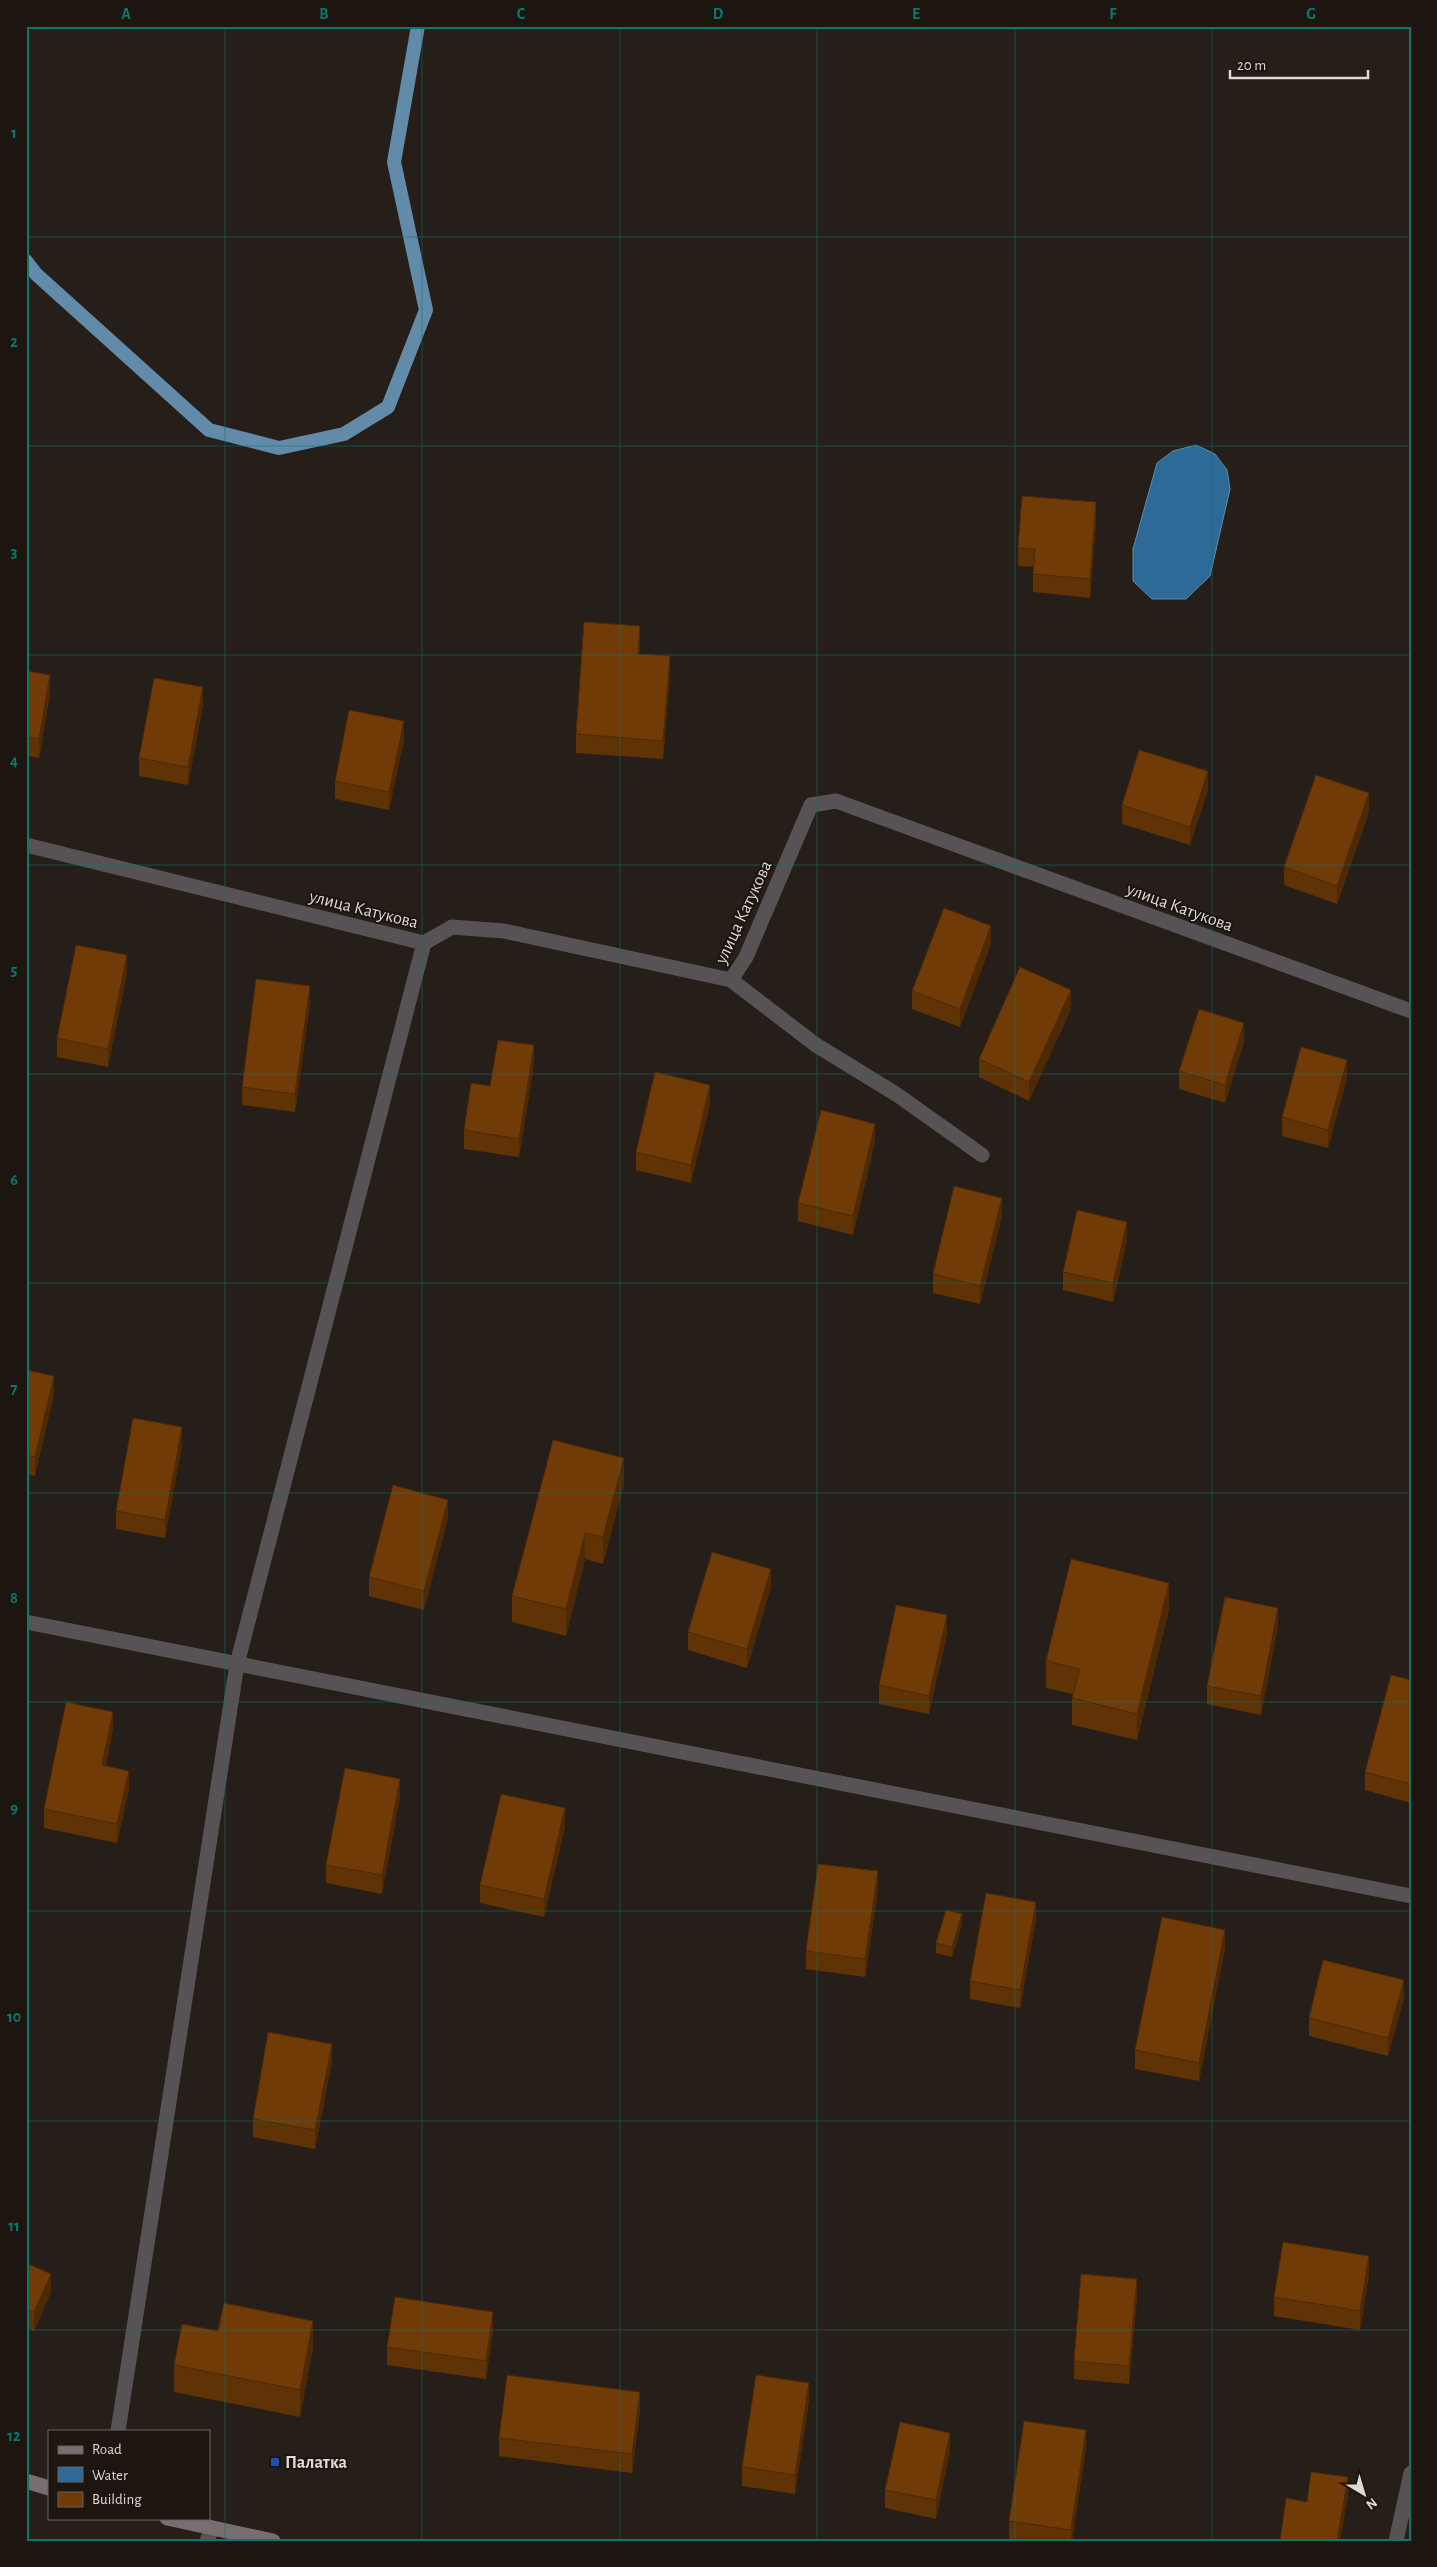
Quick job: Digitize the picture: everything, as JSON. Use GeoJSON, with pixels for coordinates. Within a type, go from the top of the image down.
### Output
{"type":"FeatureCollection","features":[{"type":"Feature","properties":{"kind":"main road"},"geometry":{"type":"LineString","coordinates":[[26,2481],[48,2488]]}},
{"type":"Feature","properties":{"kind":"main road"},"geometry":{"type":"LineString","coordinates":[[172,2520],[210,2534],[273,2541]]}},
{"type":"Feature","properties":{"kind":"street","name":"улица Катукова"},"geometry":{"type":"LineString","coordinates":[[26,845],[424,943],[452,926],[504,931],[731,980],[746,957],[811,805],[836,801],[1411,1011]]}},
{"type":"Feature","properties":{"kind":"street"},"geometry":{"type":"LineString","coordinates":[[118,2430],[237,1664],[424,943]]}},
{"type":"Feature","properties":{"kind":"street"},"geometry":{"type":"LineString","coordinates":[[731,980],[816,1045],[896,1094],[982,1155]]}},
{"type":"Feature","properties":{"kind":"street"},"geometry":{"type":"LineString","coordinates":[[26,1622],[1411,1896]]}},
{"type":"Feature","properties":{"kind":"street"},"geometry":{"type":"LineString","coordinates":[[1396,2541],[1411,2473]]}},
{"type":"Feature","properties":{"kind":"water"},"geometry":{"type":"Polygon","coordinates":[[[1196,445],[1215,454],[1227,470],[1230,489],[1210,576],[1186,599],[1152,599],[1133,581],[1133,549],[1157,463],[1173,451],[1196,445]]]}},
{"type":"Feature","properties":{"kind":"building"},"geometry":{"type":"Polygon","coordinates":[[[1022,496],[1096,502],[1090,579],[1033,574],[1035,549],[1018,548],[1022,496]]]}},
{"type":"Feature","properties":{"kind":"building"},"geometry":{"type":"Polygon","coordinates":[[[584,622],[640,626],[638,654],[670,656],[663,741],[576,734],[584,622]]]}},
{"type":"Feature","properties":{"kind":"building"},"geometry":{"type":"Polygon","coordinates":[[[26,671],[50,675],[39,739],[26,737],[26,671]]]}},
{"type":"Feature","properties":{"kind":"building"},"geometry":{"type":"Polygon","coordinates":[[[154,678],[203,687],[188,767],[139,758],[154,678]]]}},
{"type":"Feature","properties":{"kind":"building"},"geometry":{"type":"Polygon","coordinates":[[[349,710],[404,721],[389,792],[335,781],[349,710]]]}},
{"type":"Feature","properties":{"kind":"building"},"geometry":{"type":"Polygon","coordinates":[[[1139,750],[1208,771],[1190,827],[1122,805],[1139,750]]]}},
{"type":"Feature","properties":{"kind":"building"},"geometry":{"type":"Polygon","coordinates":[[[1316,775],[1369,793],[1337,886],[1284,867],[1316,775]]]}},
{"type":"Feature","properties":{"kind":"building"},"geometry":{"type":"Polygon","coordinates":[[[944,908],[991,926],[960,1009],[912,991],[944,908]]]}},
{"type":"Feature","properties":{"kind":"building"},"geometry":{"type":"Polygon","coordinates":[[[76,945],[127,955],[108,1049],[57,1038],[76,945]]]}},
{"type":"Feature","properties":{"kind":"building"},"geometry":{"type":"Polygon","coordinates":[[[1020,967],[1071,990],[1029,1082],[979,1059],[1020,967]]]}},
{"type":"Feature","properties":{"kind":"building"},"geometry":{"type":"Polygon","coordinates":[[[256,979],[310,986],[295,1094],[242,1087],[256,979]]]}},
{"type":"Feature","properties":{"kind":"building"},"geometry":{"type":"Polygon","coordinates":[[[1199,1009],[1244,1023],[1225,1085],[1179,1071],[1199,1009]]]}},
{"type":"Feature","properties":{"kind":"building"},"geometry":{"type":"Polygon","coordinates":[[[498,1040],[534,1045],[519,1139],[464,1130],[471,1083],[490,1086],[498,1040]]]}},
{"type":"Feature","properties":{"kind":"building"},"geometry":{"type":"Polygon","coordinates":[[[1301,1047],[1347,1060],[1328,1130],[1282,1117],[1301,1047]]]}},
{"type":"Feature","properties":{"kind":"building"},"geometry":{"type":"Polygon","coordinates":[[[655,1072],[710,1085],[691,1165],[636,1152],[655,1072]]]}},
{"type":"Feature","properties":{"kind":"building"},"geometry":{"type":"Polygon","coordinates":[[[821,1110],[875,1124],[853,1216],[798,1203],[821,1110]]]}},
{"type":"Feature","properties":{"kind":"building"},"geometry":{"type":"Polygon","coordinates":[[[954,1186],[1002,1198],[980,1286],[933,1274],[954,1186]]]}},
{"type":"Feature","properties":{"kind":"building"},"geometry":{"type":"Polygon","coordinates":[[[1077,1210],[1127,1222],[1113,1283],[1063,1272],[1077,1210]]]}},
{"type":"Feature","properties":{"kind":"building"},"geometry":{"type":"Polygon","coordinates":[[[26,1370],[54,1376],[35,1457],[26,1455],[26,1370]]]}},
{"type":"Feature","properties":{"kind":"building"},"geometry":{"type":"Polygon","coordinates":[[[133,1418],[182,1427],[165,1520],[116,1511],[133,1418]]]}},
{"type":"Feature","properties":{"kind":"building"},"geometry":{"type":"Polygon","coordinates":[[[553,1440],[624,1458],[603,1537],[585,1533],[566,1609],[512,1596],[553,1440]]]}},
{"type":"Feature","properties":{"kind":"building"},"geometry":{"type":"Polygon","coordinates":[[[393,1485],[448,1500],[424,1591],[369,1577],[393,1485]]]}},
{"type":"Feature","properties":{"kind":"building"},"geometry":{"type":"Polygon","coordinates":[[[712,1552],[771,1569],[747,1649],[688,1632],[712,1552]]]}},
{"type":"Feature","properties":{"kind":"building"},"geometry":{"type":"Polygon","coordinates":[[[1071,1559],[1169,1583],[1137,1714],[1072,1698],[1080,1669],[1046,1661],[1071,1559]]]}},
{"type":"Feature","properties":{"kind":"building"},"geometry":{"type":"Polygon","coordinates":[[[1225,1597],[1278,1608],[1261,1696],[1207,1686],[1225,1597]]]}},
{"type":"Feature","properties":{"kind":"building"},"geometry":{"type":"Polygon","coordinates":[[[896,1605],[947,1615],[929,1696],[879,1685],[896,1605]]]}},
{"type":"Feature","properties":{"kind":"building"},"geometry":{"type":"Polygon","coordinates":[[[1391,1675],[1411,1680],[1411,1784],[1365,1772],[1391,1675]]]}},
{"type":"Feature","properties":{"kind":"building"},"geometry":{"type":"Polygon","coordinates":[[[66,1702],[113,1712],[102,1765],[129,1771],[117,1824],[44,1809],[66,1702]]]}},
{"type":"Feature","properties":{"kind":"building"},"geometry":{"type":"Polygon","coordinates":[[[345,1768],[400,1779],[382,1875],[326,1865],[345,1768]]]}},
{"type":"Feature","properties":{"kind":"building"},"geometry":{"type":"Polygon","coordinates":[[[501,1794],[565,1808],[544,1899],[480,1885],[501,1794]]]}},
{"type":"Feature","properties":{"kind":"building"},"geometry":{"type":"Polygon","coordinates":[[[818,1864],[878,1871],[865,1959],[806,1951],[818,1864]]]}},
{"type":"Feature","properties":{"kind":"building"},"geometry":{"type":"Polygon","coordinates":[[[986,1893],[1036,1902],[1020,1990],[970,1981],[986,1893]]]}},
{"type":"Feature","properties":{"kind":"building"},"geometry":{"type":"Polygon","coordinates":[[[946,1910],[962,1914],[952,1947],[936,1943],[946,1910]]]}},
{"type":"Feature","properties":{"kind":"building"},"geometry":{"type":"Polygon","coordinates":[[[1162,1917],[1225,1930],[1199,2063],[1135,2050],[1162,1917]]]}},
{"type":"Feature","properties":{"kind":"building"},"geometry":{"type":"Polygon","coordinates":[[[1323,1960],[1404,1980],[1388,2038],[1309,2018],[1323,1960]]]}},
{"type":"Feature","properties":{"kind":"building"},"geometry":{"type":"Polygon","coordinates":[[[268,2032],[332,2044],[315,2130],[253,2119],[268,2032]]]}},
{"type":"Feature","properties":{"kind":"building"},"geometry":{"type":"Polygon","coordinates":[[[1283,2242],[1369,2256],[1360,2311],[1274,2297],[1283,2242]]]}},
{"type":"Feature","properties":{"kind":"building"},"geometry":{"type":"Polygon","coordinates":[[[26,2263],[51,2274],[34,2312],[26,2309],[26,2263]]]}},
{"type":"Feature","properties":{"kind":"building"},"geometry":{"type":"Polygon","coordinates":[[[1081,2274],[1137,2279],[1129,2366],[1074,2361],[1081,2274]]]}},
{"type":"Feature","properties":{"kind":"building"},"geometry":{"type":"Polygon","coordinates":[[[395,2297],[493,2312],[486,2361],[387,2347],[395,2297]]]}},
{"type":"Feature","properties":{"kind":"building"},"geometry":{"type":"Polygon","coordinates":[[[224,2303],[313,2321],[300,2390],[174,2365],[182,2324],[218,2331],[224,2303]]]}},
{"type":"Feature","properties":{"kind":"building"},"geometry":{"type":"Polygon","coordinates":[[[507,2375],[640,2392],[632,2454],[499,2438],[507,2375]]]}},
{"type":"Feature","properties":{"kind":"building"},"geometry":{"type":"Polygon","coordinates":[[[756,2375],[809,2383],[795,2475],[742,2467],[756,2375]]]}},
{"type":"Feature","properties":{"kind":"building"},"geometry":{"type":"Polygon","coordinates":[[[1024,2421],[1086,2430],[1071,2530],[1009,2521],[1024,2421]]]}},
{"type":"Feature","properties":{"kind":"building"},"geometry":{"type":"Polygon","coordinates":[[[900,2422],[950,2433],[936,2500],[885,2490],[900,2422]]]}},
{"type":"Feature","properties":{"kind":"building"},"geometry":{"type":"Polygon","coordinates":[[[1311,2472],[1348,2477],[1337,2541],[1280,2541],[1286,2498],[1307,2502],[1311,2472]]]}},
{"type":"Feature","properties":{"kind":"waterway"},"geometry":{"type":"LineString","coordinates":[[26,261],[36,274],[209,430],[279,448],[344,434],[388,407],[426,310],[394,162],[418,26]]}},
{"type":"Feature","properties":{"kind":"place","name":"Палатка"},"geometry":{"type":"Point","coordinates":[275,2462]}}]}
